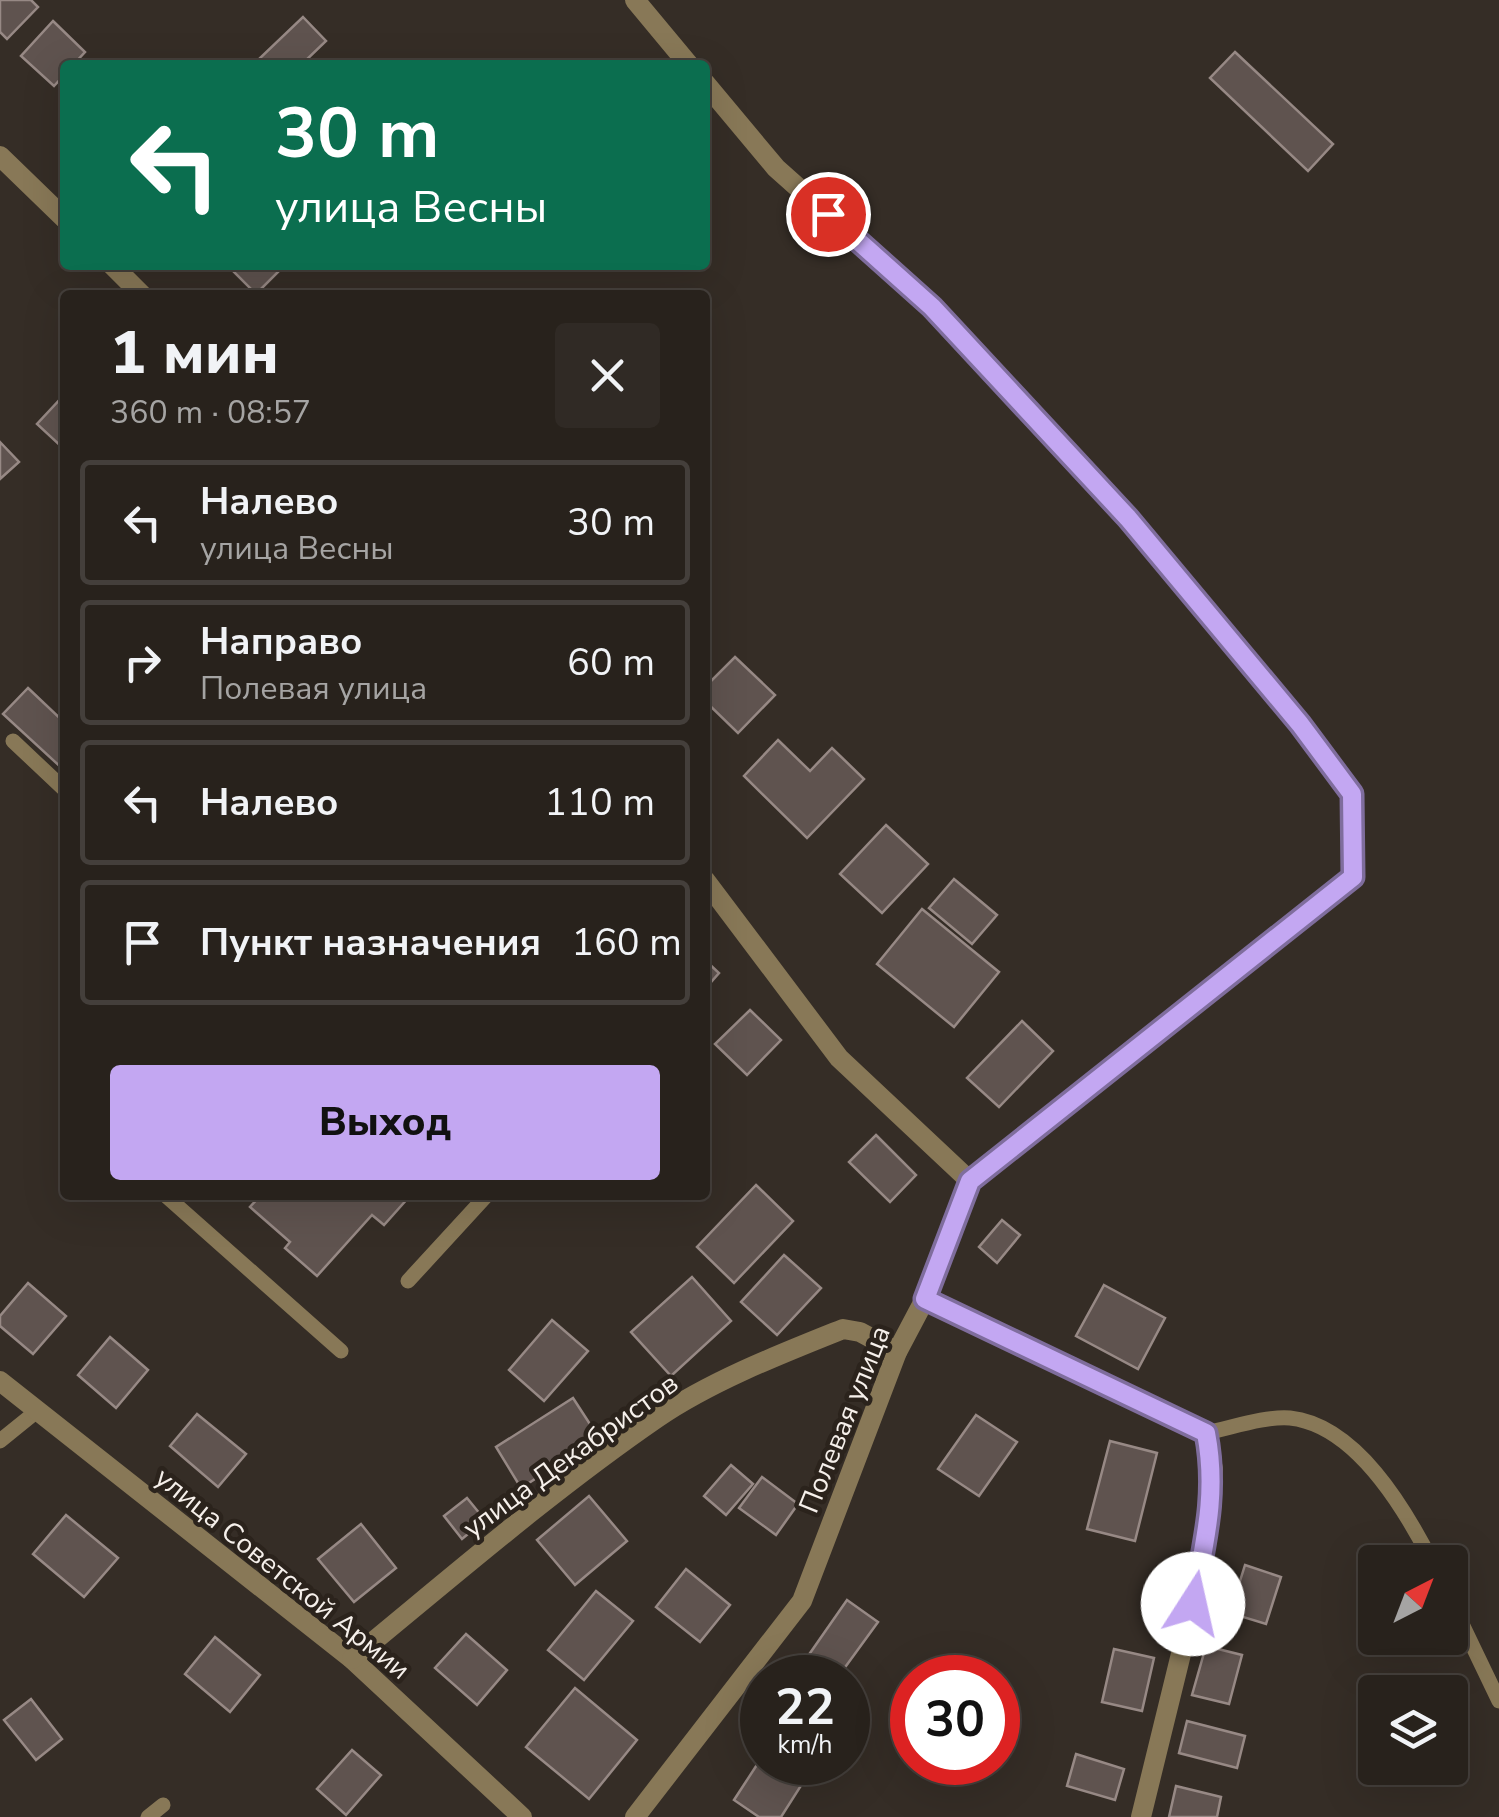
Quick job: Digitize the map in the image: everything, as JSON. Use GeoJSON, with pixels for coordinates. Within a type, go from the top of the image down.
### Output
{"type":"FeatureCollection","features":[{"type":"Feature","properties":{"kind":"street"},"geometry":{"type":"LineString","coordinates":[[635,0],[686,60]]}},
{"type":"Feature","properties":{"kind":"street"},"geometry":{"type":"LineString","coordinates":[[710,90],[776,168],[932,307],[1128,518],[1300,724],[1352,794],[1353,877],[970,1181],[839,1058],[710,887]]}},
{"type":"Feature","properties":{"kind":"street"},"geometry":{"type":"LineString","coordinates":[[0,156],[60,214]]}},
{"type":"Feature","properties":{"kind":"street"},"geometry":{"type":"LineString","coordinates":[[117,270],[137,290]]}},
{"type":"Feature","properties":{"kind":"street","name":"Полевая улица"},"geometry":{"type":"LineString","coordinates":[[636,1817],[802,1601],[897,1352],[925,1299],[970,1181]]}},
{"type":"Feature","properties":{"kind":"street"},"geometry":{"type":"LineString","coordinates":[[925,1299],[1206,1433],[1213,1469],[1210,1510],[1193,1604],[1141,1817]]}},
{"type":"Feature","properties":{"kind":"street","name":"улица Декабристов"},"geometry":{"type":"LineString","coordinates":[[352,1659],[530,1514],[659,1416],[704,1391],[843,1329],[860,1332],[897,1352]]}},
{"type":"Feature","properties":{"kind":"street","name":"улица Советской Армии"},"geometry":{"type":"LineString","coordinates":[[0,1381],[352,1659],[522,1817]]}},
{"type":"Feature","properties":{"kind":"lane"},"geometry":{"type":"LineString","coordinates":[[12,741],[60,785]]}},
{"type":"Feature","properties":{"kind":"lane"},"geometry":{"type":"LineString","coordinates":[[171,1200],[340,1351]]}},
{"type":"Feature","properties":{"kind":"lane"},"geometry":{"type":"LineString","coordinates":[[408,1281],[482,1200]]}},
{"type":"Feature","properties":{"kind":"lane"},"geometry":{"type":"LineString","coordinates":[[0,1441],[37,1411]]}},
{"type":"Feature","properties":{"kind":"lane"},"geometry":{"type":"LineString","coordinates":[[1206,1433],[1287,1418],[1320,1425],[1352,1449],[1395,1496],[1422,1545]]}},
{"type":"Feature","properties":{"kind":"lane"},"geometry":{"type":"LineString","coordinates":[[1468,1636],[1499,1701]]}},
{"type":"Feature","properties":{"kind":"lane"},"geometry":{"type":"LineString","coordinates":[[148,1817],[163,1805]]}},
{"type":"Feature","properties":{"kind":"building"},"geometry":{"type":"Polygon","coordinates":[[[0,0],[31,0],[38,7],[7,39],[0,32],[0,0]]]}},
{"type":"Feature","properties":{"kind":"building"},"geometry":{"type":"Polygon","coordinates":[[[303,17],[326,41],[306,60],[259,59],[303,17]]]}},
{"type":"Feature","properties":{"kind":"building"},"geometry":{"type":"Polygon","coordinates":[[[53,21],[85,52],[78,60],[60,60],[60,79],[54,86],[21,56],[53,21]]]}},
{"type":"Feature","properties":{"kind":"building"},"geometry":{"type":"Polygon","coordinates":[[[1235,52],[1333,144],[1308,171],[1210,78],[1235,52]]]}},
{"type":"Feature","properties":{"kind":"building"},"geometry":{"type":"Polygon","coordinates":[[[232,270],[280,270],[260,290],[252,290],[232,270]]]}},
{"type":"Feature","properties":{"kind":"building"},"geometry":{"type":"Polygon","coordinates":[[[60,399],[60,445],[37,424],[60,399]]]}},
{"type":"Feature","properties":{"kind":"building"},"geometry":{"type":"Polygon","coordinates":[[[0,442],[19,462],[0,479],[0,442]]]}},
{"type":"Feature","properties":{"kind":"building"},"geometry":{"type":"Polygon","coordinates":[[[735,657],[775,695],[738,733],[710,706],[710,682],[735,657]]]}},
{"type":"Feature","properties":{"kind":"building"},"geometry":{"type":"Polygon","coordinates":[[[28,688],[60,718],[60,766],[3,714],[28,688]]]}},
{"type":"Feature","properties":{"kind":"building"},"geometry":{"type":"Polygon","coordinates":[[[778,740],[810,771],[832,748],[864,779],[807,838],[744,776],[778,740]]]}},
{"type":"Feature","properties":{"kind":"building"},"geometry":{"type":"Polygon","coordinates":[[[886,825],[928,864],[882,913],[840,874],[886,825]]]}},
{"type":"Feature","properties":{"kind":"building"},"geometry":{"type":"Polygon","coordinates":[[[954,879],[997,915],[972,944],[929,908],[954,879]]]}},
{"type":"Feature","properties":{"kind":"building"},"geometry":{"type":"Polygon","coordinates":[[[922,909],[999,972],[954,1027],[877,964],[922,909]]]}},
{"type":"Feature","properties":{"kind":"building"},"geometry":{"type":"Polygon","coordinates":[[[710,965],[719,973],[710,983],[710,965]]]}},
{"type":"Feature","properties":{"kind":"building"},"geometry":{"type":"Polygon","coordinates":[[[750,1010],[781,1040],[747,1075],[715,1044],[750,1010]]]}},
{"type":"Feature","properties":{"kind":"building"},"geometry":{"type":"Polygon","coordinates":[[[1022,1021],[1053,1051],[999,1107],[967,1078],[1022,1021]]]}},
{"type":"Feature","properties":{"kind":"building"},"geometry":{"type":"Polygon","coordinates":[[[876,1135],[916,1175],[890,1202],[849,1162],[876,1135]]]}},
{"type":"Feature","properties":{"kind":"building"},"geometry":{"type":"Polygon","coordinates":[[[756,1185],[793,1221],[734,1283],[697,1247],[756,1185]]]}},
{"type":"Feature","properties":{"kind":"building"},"geometry":{"type":"Polygon","coordinates":[[[256,1200],[406,1200],[384,1225],[372,1215],[317,1276],[285,1248],[290,1242],[250,1207],[256,1200]]]}},
{"type":"Feature","properties":{"kind":"building"},"geometry":{"type":"Polygon","coordinates":[[[1002,1220],[1020,1235],[997,1263],[979,1247],[1002,1220]]]}},
{"type":"Feature","properties":{"kind":"building"},"geometry":{"type":"Polygon","coordinates":[[[784,1255],[821,1288],[777,1335],[741,1302],[784,1255]]]}},
{"type":"Feature","properties":{"kind":"building"},"geometry":{"type":"Polygon","coordinates":[[[692,1277],[731,1321],[671,1376],[631,1332],[692,1277]]]}},
{"type":"Feature","properties":{"kind":"building"},"geometry":{"type":"Polygon","coordinates":[[[28,1283],[66,1316],[33,1354],[0,1326],[0,1316],[28,1283]]]}},
{"type":"Feature","properties":{"kind":"building"},"geometry":{"type":"Polygon","coordinates":[[[1104,1285],[1165,1318],[1138,1369],[1076,1336],[1104,1285]]]}},
{"type":"Feature","properties":{"kind":"building"},"geometry":{"type":"Polygon","coordinates":[[[552,1320],[588,1351],[544,1401],[509,1370],[552,1320]]]}},
{"type":"Feature","properties":{"kind":"building"},"geometry":{"type":"Polygon","coordinates":[[[110,1337],[148,1370],[116,1408],[78,1375],[110,1337]]]}},
{"type":"Feature","properties":{"kind":"building"},"geometry":{"type":"Polygon","coordinates":[[[573,1398],[599,1438],[521,1488],[496,1447],[573,1398]]]}},
{"type":"Feature","properties":{"kind":"building"},"geometry":{"type":"Polygon","coordinates":[[[197,1414],[246,1454],[218,1487],[170,1446],[197,1414]]]}},
{"type":"Feature","properties":{"kind":"building"},"geometry":{"type":"Polygon","coordinates":[[[976,1415],[1017,1442],[979,1496],[938,1469],[976,1415]]]}},
{"type":"Feature","properties":{"kind":"building"},"geometry":{"type":"Polygon","coordinates":[[[1110,1441],[1157,1453],[1135,1541],[1087,1529],[1110,1441]]]}},
{"type":"Feature","properties":{"kind":"building"},"geometry":{"type":"Polygon","coordinates":[[[731,1465],[753,1484],[726,1515],[704,1496],[731,1465]]]}},
{"type":"Feature","properties":{"kind":"building"},"geometry":{"type":"Polygon","coordinates":[[[762,1477],[798,1504],[776,1535],[739,1508],[762,1477]]]}},
{"type":"Feature","properties":{"kind":"building"},"geometry":{"type":"Polygon","coordinates":[[[589,1496],[627,1541],[575,1585],[537,1540],[589,1496]]]}},
{"type":"Feature","properties":{"kind":"building"},"geometry":{"type":"Polygon","coordinates":[[[467,1498],[485,1520],[462,1539],[444,1516],[467,1498]]]}},
{"type":"Feature","properties":{"kind":"building"},"geometry":{"type":"Polygon","coordinates":[[[66,1515],[118,1558],[84,1597],[33,1554],[66,1515]]]}},
{"type":"Feature","properties":{"kind":"building"},"geometry":{"type":"Polygon","coordinates":[[[361,1524],[396,1568],[354,1602],[318,1559],[361,1524]]]}},
{"type":"Feature","properties":{"kind":"building"},"geometry":{"type":"Polygon","coordinates":[[[1245,1565],[1281,1577],[1266,1624],[1230,1613],[1245,1565]]]}},
{"type":"Feature","properties":{"kind":"building"},"geometry":{"type":"Polygon","coordinates":[[[686,1569],[730,1605],[700,1642],[656,1607],[686,1569]]]}},
{"type":"Feature","properties":{"kind":"building"},"geometry":{"type":"Polygon","coordinates":[[[596,1591],[633,1621],[584,1680],[548,1650],[596,1591]]]}},
{"type":"Feature","properties":{"kind":"building"},"geometry":{"type":"Polygon","coordinates":[[[847,1600],[878,1622],[854,1655],[809,1655],[847,1600]]]}},
{"type":"Feature","properties":{"kind":"building"},"geometry":{"type":"Polygon","coordinates":[[[466,1634],[507,1670],[477,1705],[435,1668],[466,1634]]]}},
{"type":"Feature","properties":{"kind":"building"},"geometry":{"type":"Polygon","coordinates":[[[215,1637],[260,1675],[230,1712],[185,1674],[215,1637]]]}},
{"type":"Feature","properties":{"kind":"building"},"geometry":{"type":"Polygon","coordinates":[[[1206,1646],[1242,1655],[1229,1704],[1192,1695],[1206,1646]]]}},
{"type":"Feature","properties":{"kind":"building"},"geometry":{"type":"Polygon","coordinates":[[[1114,1649],[1154,1658],[1142,1711],[1102,1702],[1114,1649]]]}},
{"type":"Feature","properties":{"kind":"building"},"geometry":{"type":"Polygon","coordinates":[[[575,1688],[637,1740],[589,1799],[526,1747],[575,1688]]]}},
{"type":"Feature","properties":{"kind":"building"},"geometry":{"type":"Polygon","coordinates":[[[31,1699],[62,1739],[36,1760],[4,1720],[31,1699]]]}},
{"type":"Feature","properties":{"kind":"building"},"geometry":{"type":"Polygon","coordinates":[[[1187,1721],[1245,1736],[1237,1768],[1179,1753],[1187,1721]]]}},
{"type":"Feature","properties":{"kind":"building"},"geometry":{"type":"Polygon","coordinates":[[[352,1750],[381,1775],[346,1815],[317,1789],[352,1750]]]}},
{"type":"Feature","properties":{"kind":"building"},"geometry":{"type":"Polygon","coordinates":[[[1076,1754],[1124,1769],[1115,1800],[1067,1786],[1076,1754]]]}},
{"type":"Feature","properties":{"kind":"building"},"geometry":{"type":"Polygon","coordinates":[[[744,1785],[801,1785],[781,1817],[759,1817],[734,1800],[744,1785]]]}},
{"type":"Feature","properties":{"kind":"building"},"geometry":{"type":"Polygon","coordinates":[[[1176,1786],[1221,1797],[1217,1817],[1169,1817],[1176,1786]]]}},
{"type":"Feature","properties":{"kind":"route"},"geometry":{"type":"LineString","coordinates":[[828,214],[932,307],[1128,518],[1300,724],[1352,794],[1353,877],[970,1181],[925,1299],[1206,1433],[1213,1469],[1210,1510],[1193,1604]]}}]}
